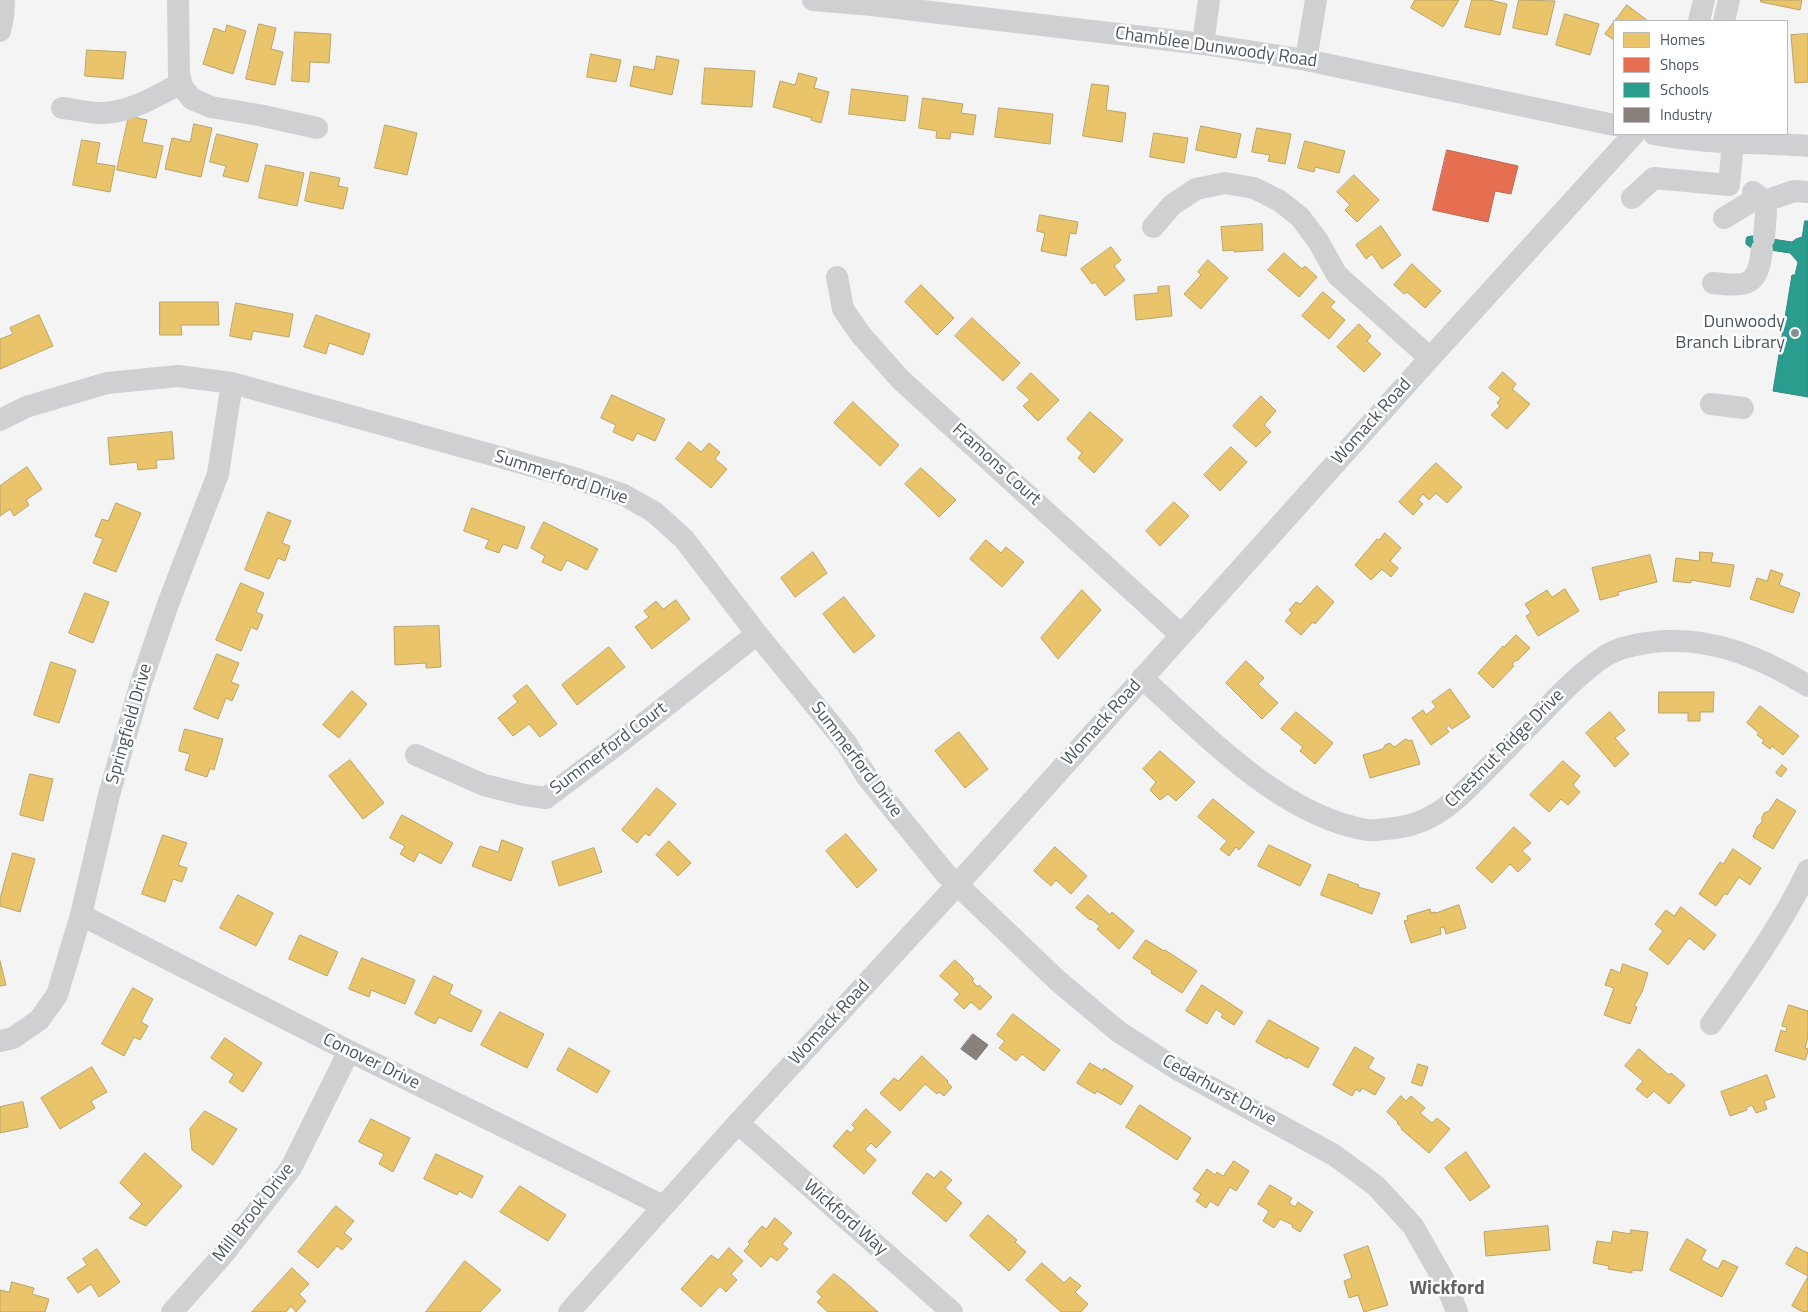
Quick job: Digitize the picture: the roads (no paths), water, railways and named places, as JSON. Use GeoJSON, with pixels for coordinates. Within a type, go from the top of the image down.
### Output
{"type":"FeatureCollection","features":[{"type":"Feature","properties":{"kind":"street"},"geometry":{"type":"LineString","coordinates":[[0,31],[4,0]]}},
{"type":"Feature","properties":{"kind":"street"},"geometry":{"type":"LineString","coordinates":[[178,0],[181,83],[192,99],[204,105],[317,128]]}},
{"type":"Feature","properties":{"kind":"street","name":"Chamblee Dunwoody Road"},"geometry":{"type":"LineString","coordinates":[[813,0],[872,2],[1204,44],[1306,60],[1613,125]]}},
{"type":"Feature","properties":{"kind":"street"},"geometry":{"type":"LineString","coordinates":[[1204,44],[1209,0]]}},
{"type":"Feature","properties":{"kind":"street"},"geometry":{"type":"LineString","coordinates":[[1306,60],[1316,0]]}},
{"type":"Feature","properties":{"kind":"street"},"geometry":{"type":"LineString","coordinates":[[1698,20],[1704,0]]}},
{"type":"Feature","properties":{"kind":"street"},"geometry":{"type":"LineString","coordinates":[[1724,20],[1729,0]]}},
{"type":"Feature","properties":{"kind":"street"},"geometry":{"type":"LineString","coordinates":[[62,108],[102,113],[133,107],[155,98],[181,83]]}},
{"type":"Feature","properties":{"kind":"street","name":"Womack Road"},"geometry":{"type":"LineString","coordinates":[[569,1312],[1633,135]]}},
{"type":"Feature","properties":{"kind":"street"},"geometry":{"type":"LineString","coordinates":[[1660,135],[1733,143],[1774,139],[1808,146]]}},
{"type":"Feature","properties":{"kind":"street"},"geometry":{"type":"LineString","coordinates":[[1729,185],[1733,143]]}},
{"type":"Feature","properties":{"kind":"street"},"geometry":{"type":"LineString","coordinates":[[1632,198],[1654,178],[1729,185],[1752,191],[1765,201],[1766,212],[1760,267],[1754,279],[1744,284],[1713,283]]}},
{"type":"Feature","properties":{"kind":"street"},"geometry":{"type":"LineString","coordinates":[[1153,227],[1172,205],[1196,189],[1225,184],[1254,188],[1280,201],[1300,217],[1318,241],[1337,275],[1430,358]]}},
{"type":"Feature","properties":{"kind":"street"},"geometry":{"type":"LineString","coordinates":[[1724,218],[1752,201],[1765,201],[1794,192],[1808,192]]}},
{"type":"Feature","properties":{"kind":"street","name":"Framons Court"},"geometry":{"type":"LineString","coordinates":[[837,278],[843,309],[861,335],[900,379],[1181,635]]}},
{"type":"Feature","properties":{"kind":"street","name":"Summerford Drive"},"geometry":{"type":"LineString","coordinates":[[0,420],[26,407],[107,383],[178,376],[232,383],[568,476],[624,495],[654,512],[684,538],[757,634],[846,743],[867,776],[895,812],[957,885]]}},
{"type":"Feature","properties":{"kind":"street","name":"Springfield Drive"},"geometry":{"type":"LineString","coordinates":[[0,1041],[13,1038],[39,1020],[57,996],[81,915],[109,795],[140,686],[168,604],[218,474],[232,383]]}},
{"type":"Feature","properties":{"kind":"street"},"geometry":{"type":"LineString","coordinates":[[1711,404],[1743,408]]}},
{"type":"Feature","properties":{"kind":"street","name":"Summerford Court"},"geometry":{"type":"LineString","coordinates":[[416,755],[484,785],[524,795],[546,798],[757,634]]}},
{"type":"Feature","properties":{"kind":"street","name":"Chestnut Ridge Drive"},"geometry":{"type":"LineString","coordinates":[[1142,678],[1232,759],[1287,799],[1334,822],[1369,830],[1406,828],[1436,816],[1460,796],[1569,685],[1606,656],[1631,645],[1664,640],[1703,642],[1749,655],[1788,673],[1808,686]]}},
{"type":"Feature","properties":{"kind":"street"},"geometry":{"type":"LineString","coordinates":[[1711,1024],[1754,962],[1808,870]]}},
{"type":"Feature","properties":{"kind":"street","name":"Cedarhurst Drive"},"geometry":{"type":"LineString","coordinates":[[957,885],[1058,981],[1119,1032],[1177,1069],[1334,1155],[1376,1186],[1413,1226],[1443,1278],[1457,1312]]}},
{"type":"Feature","properties":{"kind":"street","name":"Conover Drive"},"geometry":{"type":"LineString","coordinates":[[81,915],[349,1051],[663,1206]]}},
{"type":"Feature","properties":{"kind":"street","name":"Mill Brook Drive"},"geometry":{"type":"LineString","coordinates":[[172,1312],[222,1256],[291,1168],[349,1051]]}},
{"type":"Feature","properties":{"kind":"street","name":"Wickford Way"},"geometry":{"type":"LineString","coordinates":[[738,1123],[952,1312]]}},
{"type":"Feature","properties":{"kind":"place","name":"Dunwoody Branch Library"},"geometry":{"type":"Point","coordinates":[1795,333]}},
{"type":"Feature","properties":{"kind":"district","name":"Wickford"},"geometry":{"type":"Point","coordinates":[1447,1289]}}]}
